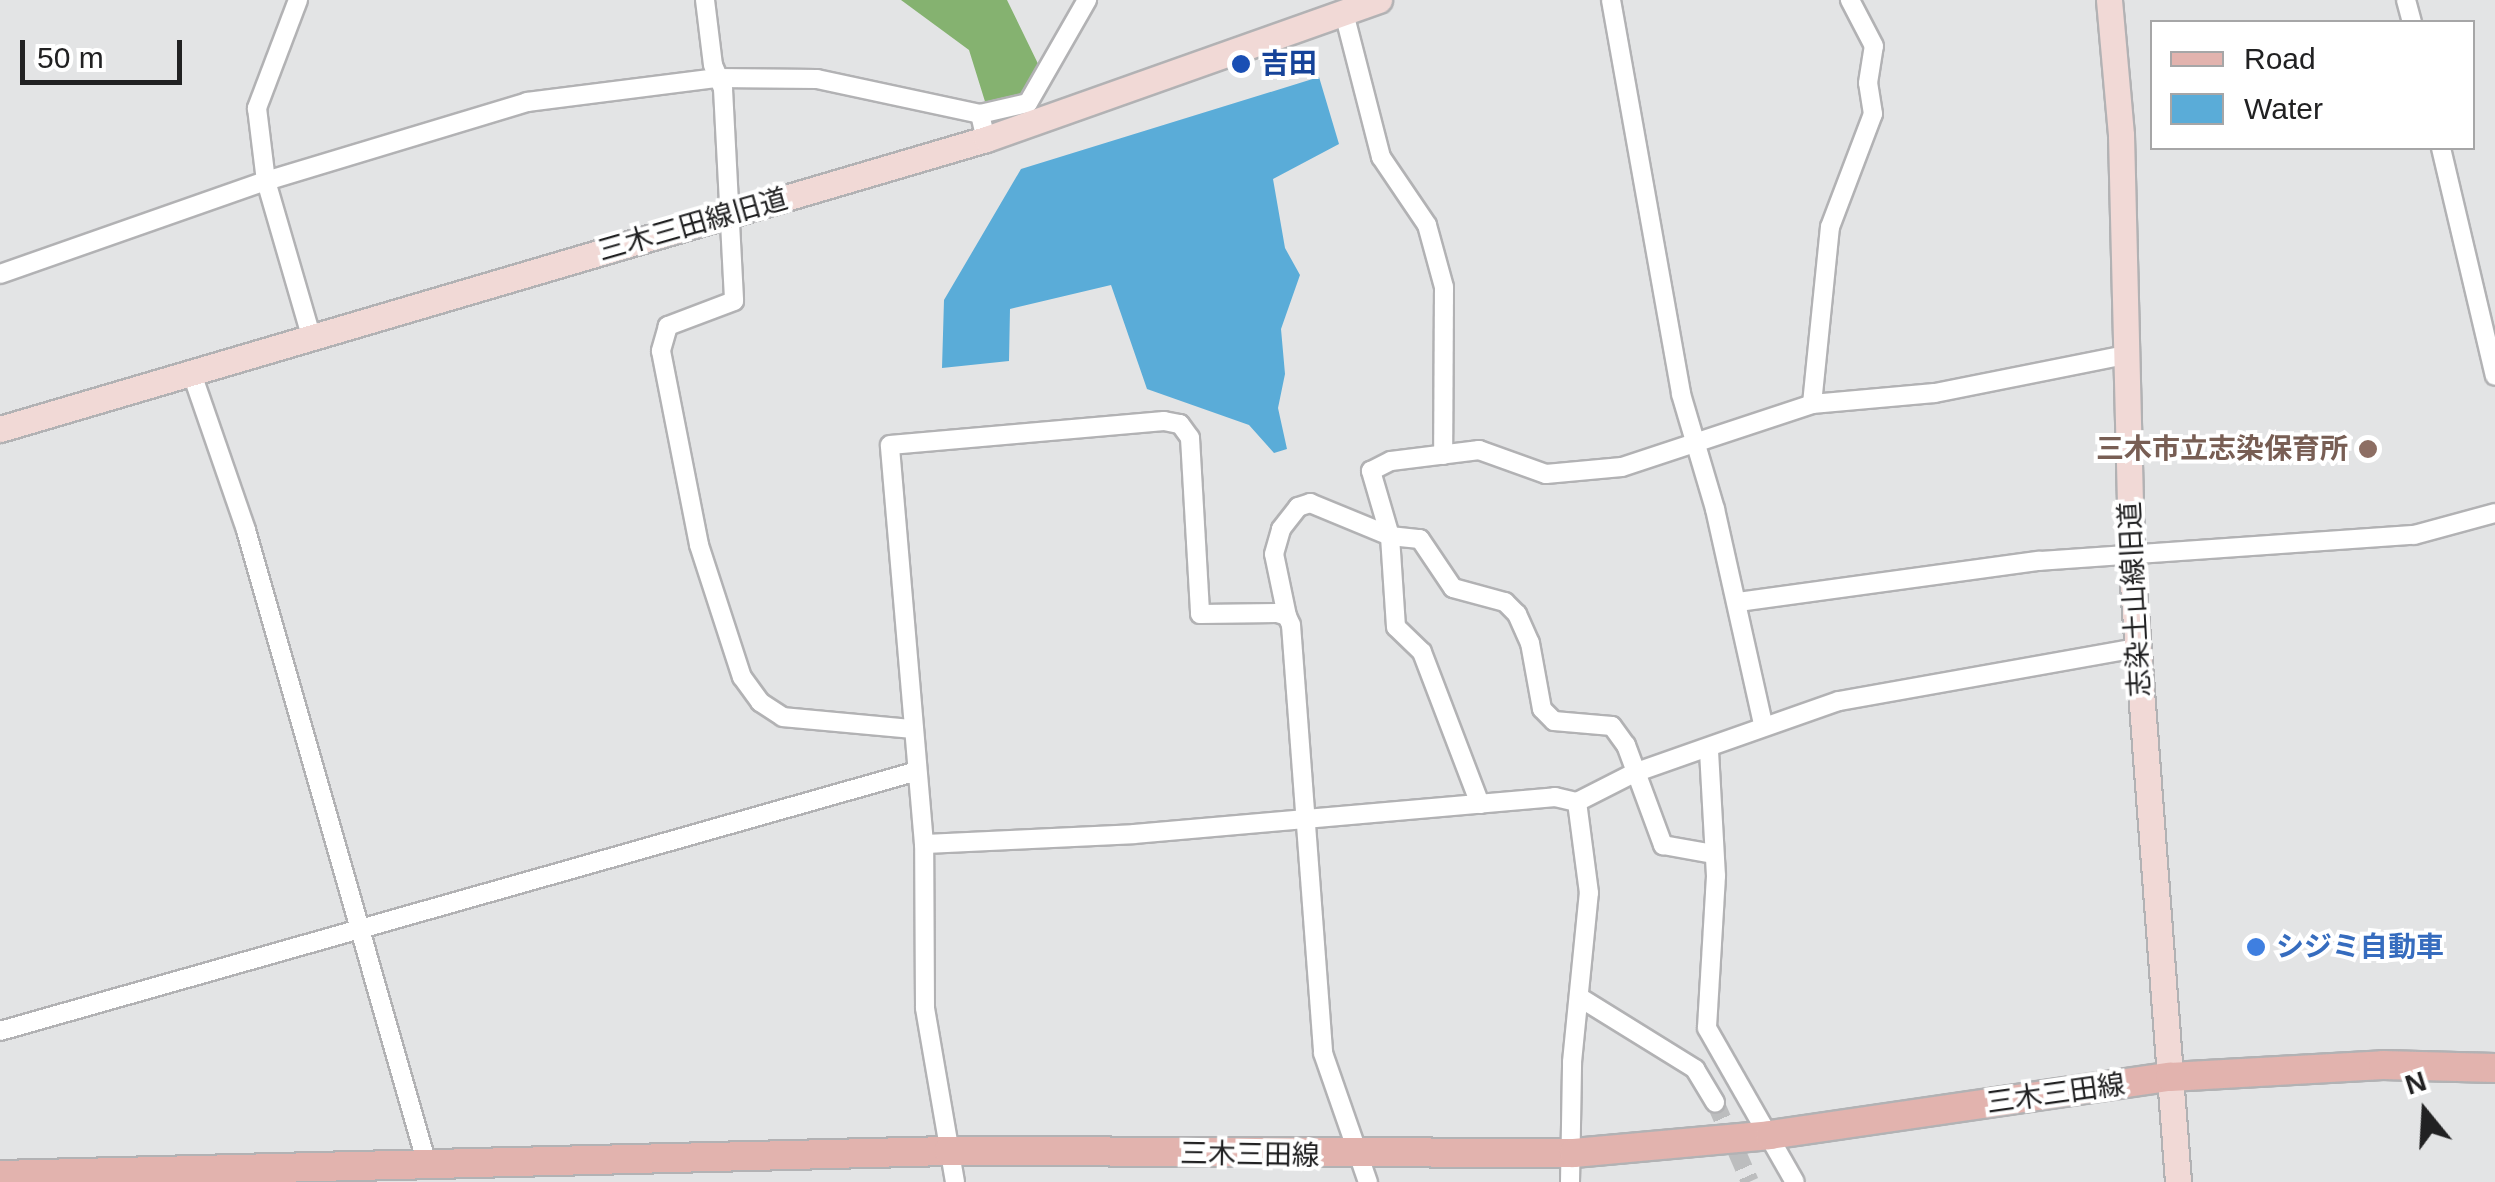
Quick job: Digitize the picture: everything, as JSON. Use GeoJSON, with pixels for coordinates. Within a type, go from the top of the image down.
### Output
{"type":"FeatureCollection","features":[{"type":"Feature","properties":{"kind":"main road","name":"三木三田線"},"geometry":{"type":"LineString","coordinates":[[0,1175],[949,1152],[1364,1169],[1770,1135],[2170,1077],[2383,1065],[2495,1068]]}},
{"type":"Feature","properties":{"kind":"street"},"geometry":{"type":"LineString","coordinates":[[298,0],[257,108],[266,181],[312,336]]}},
{"type":"Feature","properties":{"kind":"street"},"geometry":{"type":"LineString","coordinates":[[704,0],[717,78],[723,89],[734,301],[668,326],[661,352],[700,545],[742,676],[760,702],[783,716],[912,729]]}},
{"type":"Feature","properties":{"kind":"street"},"geometry":{"type":"LineString","coordinates":[[0,274],[266,181],[527,102],[717,78],[817,79],[983,127],[1028,103],[1087,0]]}},
{"type":"Feature","properties":{"kind":"street","name":"三木三田線旧道"},"geometry":{"type":"LineString","coordinates":[[0,429],[730,215],[983,127],[1380,0]]}},
{"type":"Feature","properties":{"kind":"street"},"geometry":{"type":"LineString","coordinates":[[1611,0],[1680,394],[1738,602],[1763,724]]}},
{"type":"Feature","properties":{"kind":"street"},"geometry":{"type":"LineString","coordinates":[[1812,404],[1830,226],[1873,114],[1868,83],[1874,46],[1850,0]]}},
{"type":"Feature","properties":{"kind":"street","name":"志染土山線旧道"},"geometry":{"type":"LineString","coordinates":[[2111,0],[2121,135],[2132,558],[2178,1182]]}},
{"type":"Feature","properties":{"kind":"street"},"geometry":{"type":"LineString","coordinates":[[1344,13],[1381,157],[1427,225],[1444,287],[1443,455]]}},
{"type":"Feature","properties":{"kind":"street"},"geometry":{"type":"LineString","coordinates":[[2441,150],[2495,376]]}},
{"type":"Feature","properties":{"kind":"street"},"geometry":{"type":"LineString","coordinates":[[1480,804],[1422,652],[1396,627],[1390,536],[1371,471],[1479,450],[1546,474],[1622,467],[1812,404],[1935,393],[2126,355]]}},
{"type":"Feature","properties":{"kind":"street"},"geometry":{"type":"LineString","coordinates":[[190,371],[246,530],[427,1164]]}},
{"type":"Feature","properties":{"kind":"street"},"geometry":{"type":"LineString","coordinates":[[954,1182],[925,1008],[924,844],[914,772],[890,445],[1180,424],[1190,438],[1200,614],[1288,616]]}},
{"type":"Feature","properties":{"kind":"street"},"geometry":{"type":"LineString","coordinates":[[1364,1169],[1323,1052],[1309,818],[1288,616],[1274,554],[1280,529],[1298,507],[1310,503],[1390,536],[1420,540],[1453,588],[1505,602],[1530,643],[1542,709],[1554,721],[1612,726],[1663,845],[1714,854]]}},
{"type":"Feature","properties":{"kind":"street"},"geometry":{"type":"LineString","coordinates":[[1738,602],[2039,561],[2132,558],[2414,535],[2495,513]]}},
{"type":"Feature","properties":{"kind":"street"},"geometry":{"type":"LineString","coordinates":[[924,844],[1555,797],[1577,802],[1634,773],[1709,750],[1763,724],[1839,701],[2138,648]]}},
{"type":"Feature","properties":{"kind":"street"},"geometry":{"type":"LineString","coordinates":[[1709,750],[1714,854],[1708,1028],[1793,1181]]}},
{"type":"Feature","properties":{"kind":"street"},"geometry":{"type":"LineString","coordinates":[[0,1030],[914,772]]}},
{"type":"Feature","properties":{"kind":"street"},"geometry":{"type":"LineString","coordinates":[[1570,1182],[1574,1154],[1572,1062],[1589,893],[1577,802]]}},
{"type":"Feature","properties":{"kind":"street"},"geometry":{"type":"LineString","coordinates":[[1579,997],[1696,1069],[1715,1102]]}},
{"type":"Feature","properties":{"kind":"green space"},"geometry":{"type":"Polygon","coordinates":[[[901,0],[1007,0],[1043,74],[1026,93],[987,108],[969,50],[901,0]]]}},
{"type":"Feature","properties":{"kind":"water"},"geometry":{"type":"Polygon","coordinates":[[[1319,77],[1339,144],[1273,179],[1285,248],[1300,275],[1281,329],[1285,374],[1278,408],[1287,449],[1274,453],[1249,425],[1147,389],[1111,285],[1010,309],[1009,361],[942,368],[944,300],[1021,169],[1319,77]]]}},
{"type":"Feature","properties":{"kind":"tunnel"},"geometry":{"type":"LineString","coordinates":[[1715,1102],[1750,1182]]}},
{"type":"Feature","properties":{"kind":"place","name":"吉田"},"geometry":{"type":"Point","coordinates":[1241,64]}},
{"type":"Feature","properties":{"kind":"place","name":"三木市立志染保育所"},"geometry":{"type":"Point","coordinates":[2368,449]}},
{"type":"Feature","properties":{"kind":"place","name":"シジミ自動車"},"geometry":{"type":"Point","coordinates":[2256,947]}}]}
